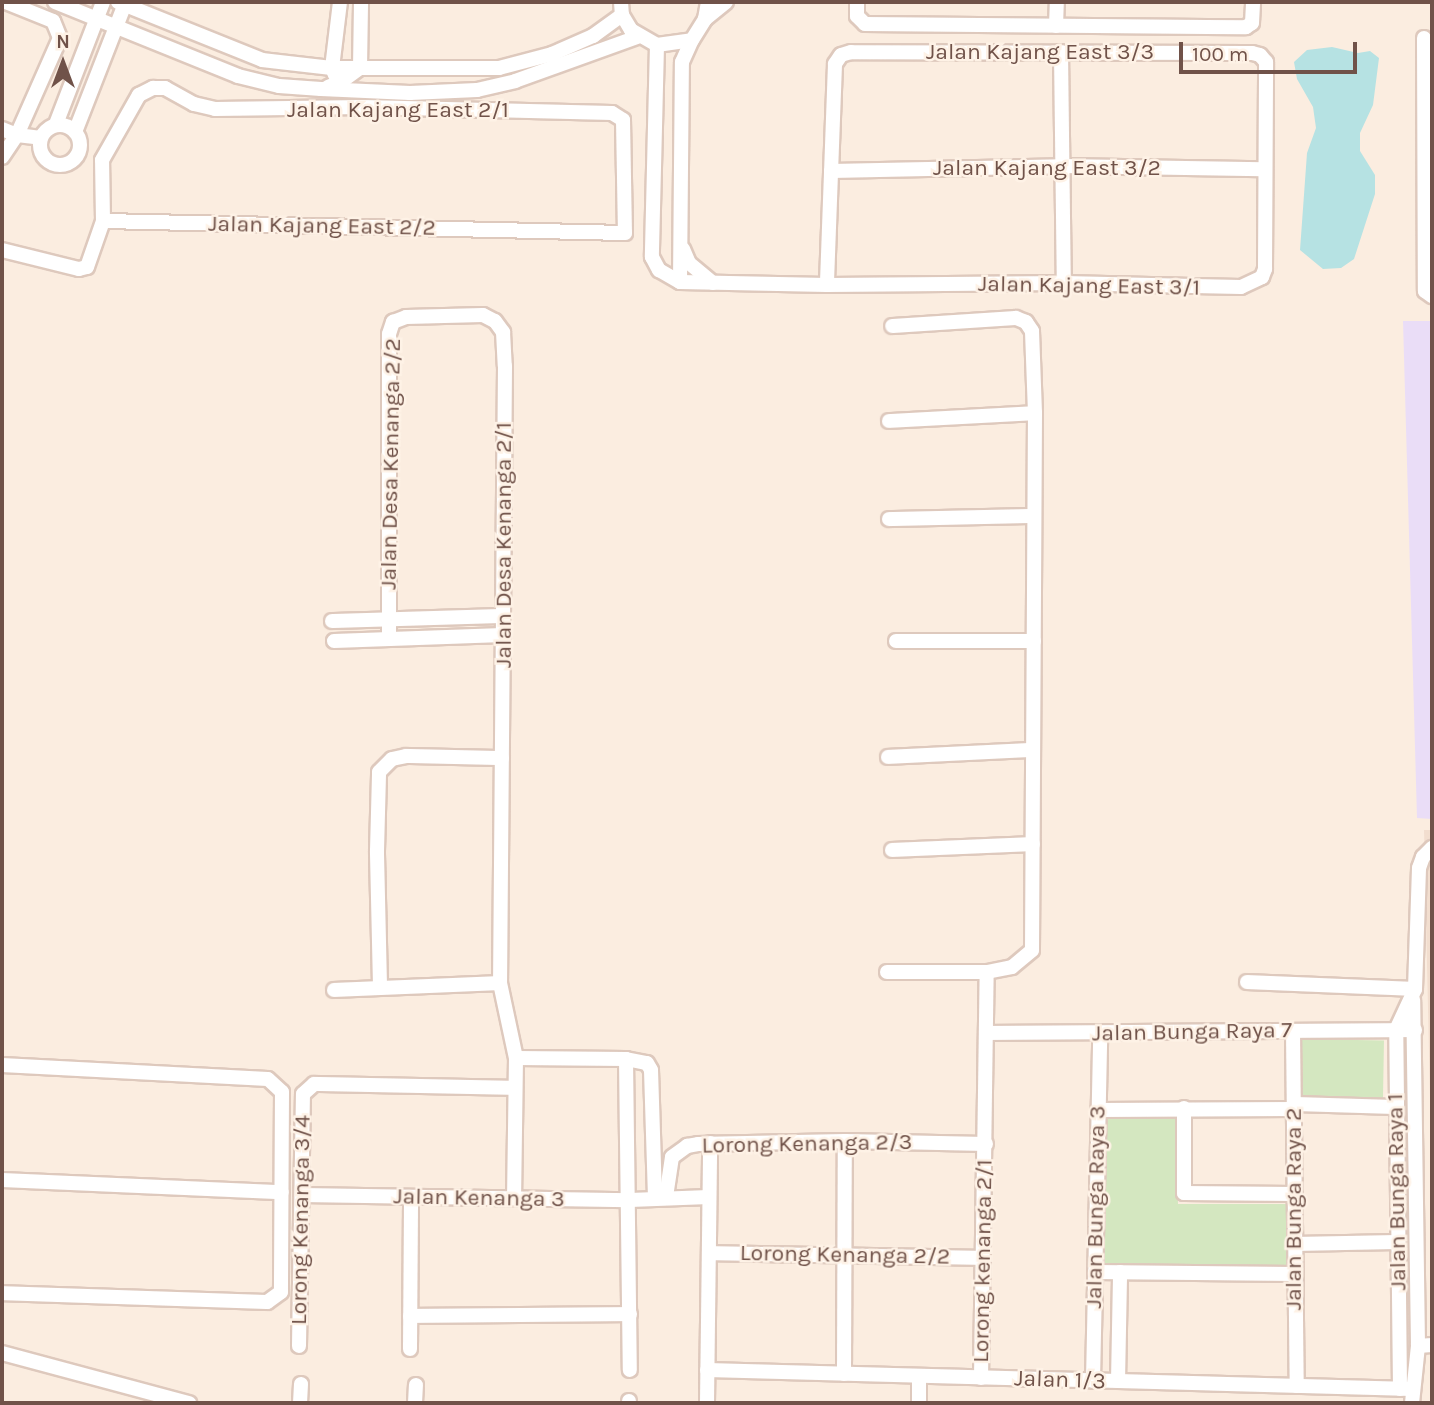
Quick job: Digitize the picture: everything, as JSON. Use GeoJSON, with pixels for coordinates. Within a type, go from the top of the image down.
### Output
{"type":"FeatureCollection","features":[{"type":"Feature","properties":{"kind":"street"},"geometry":{"type":"LineString","coordinates":[[2,157],[17,135],[60,38],[53,21],[6,2]]}},
{"type":"Feature","properties":{"kind":"street"},"geometry":{"type":"LineString","coordinates":[[55,2],[238,76],[279,86],[321,89],[477,90],[514,82],[637,37]]}},
{"type":"Feature","properties":{"kind":"street"},"geometry":{"type":"LineString","coordinates":[[56,124],[75,132],[80,142],[79,152],[65,164],[53,164],[40,150],[41,138],[47,129],[56,124],[103,2]]}},
{"type":"Feature","properties":{"kind":"street"},"geometry":{"type":"LineString","coordinates":[[340,2],[332,68],[342,82],[360,91]]}},
{"type":"Feature","properties":{"kind":"street"},"geometry":{"type":"LineString","coordinates":[[360,68],[361,2]]}},
{"type":"Feature","properties":{"kind":"street"},"geometry":{"type":"LineString","coordinates":[[705,19],[708,2]]}},
{"type":"Feature","properties":{"kind":"street"},"geometry":{"type":"LineString","coordinates":[[657,46],[652,257],[659,270],[680,282],[682,62],[705,19],[726,2]]}},
{"type":"Feature","properties":{"kind":"street"},"geometry":{"type":"LineString","coordinates":[[857,2],[857,16],[864,24],[1246,27],[1252,23],[1253,2]]}},
{"type":"Feature","properties":{"kind":"street"},"geometry":{"type":"LineString","coordinates":[[1056,2],[1056,26]]}},
{"type":"Feature","properties":{"kind":"street"},"geometry":{"type":"LineString","coordinates":[[75,132],[117,25],[121,3],[262,60],[332,68],[499,68],[552,54],[593,36],[621,8],[637,37],[657,46],[692,40]]}},
{"type":"Feature","properties":{"kind":"street"},"geometry":{"type":"LineString","coordinates":[[1424,38],[1428,153],[1425,291],[1432,296]]}},
{"type":"Feature","properties":{"kind":"street","name":"Jalan Kajang East 3/3"},"geometry":{"type":"LineString","coordinates":[[831,171],[835,64],[841,55],[851,52],[1252,53]]}},
{"type":"Feature","properties":{"kind":"street"},"geometry":{"type":"LineString","coordinates":[[1061,52],[1064,282]]}},
{"type":"Feature","properties":{"kind":"street","name":"Jalan Kajang East 3/1"},"geometry":{"type":"LineString","coordinates":[[680,282],[827,285],[1064,282],[1201,288],[1241,287],[1253,283],[1262,277],[1266,258],[1263,169],[1266,62],[1260,55],[1252,53]]}},
{"type":"Feature","properties":{"kind":"street"},"geometry":{"type":"LineString","coordinates":[[321,89],[342,82],[360,68]]}},
{"type":"Feature","properties":{"kind":"street","name":"Jalan Kajang East 2/1"},"geometry":{"type":"LineString","coordinates":[[102,160],[139,95],[153,88],[165,88],[194,104],[215,109],[363,107],[612,113],[623,120],[625,233]]}},
{"type":"Feature","properties":{"kind":"street"},"geometry":{"type":"LineString","coordinates":[[2,129],[17,135],[41,138]]}},
{"type":"Feature","properties":{"kind":"street"},"geometry":{"type":"LineString","coordinates":[[2,250],[79,269],[87,267],[103,221],[102,160],[79,152]]}},
{"type":"Feature","properties":{"kind":"street","name":"Jalan Kajang East 3/2"},"geometry":{"type":"LineString","coordinates":[[831,171],[1062,166],[1263,169]]}},
{"type":"Feature","properties":{"kind":"street"},"geometry":{"type":"LineString","coordinates":[[827,285],[831,171]]}},
{"type":"Feature","properties":{"kind":"street","name":"Jalan Kajang East 2/2"},"geometry":{"type":"LineString","coordinates":[[103,221],[625,233]]}},
{"type":"Feature","properties":{"kind":"street"},"geometry":{"type":"LineString","coordinates":[[681,245],[689,263],[713,283]]}},
{"type":"Feature","properties":{"kind":"street","name":"Jalan Desa Kenanga 2/2"},"geometry":{"type":"LineString","coordinates":[[389,639],[389,334],[393,322],[406,317],[445,314],[484,315],[495,321],[503,332]]}},
{"type":"Feature","properties":{"kind":"street"},"geometry":{"type":"LineString","coordinates":[[887,972],[987,972],[1012,967],[1032,950],[1033,844],[1035,413],[1032,331],[1026,321],[1016,318],[892,326]]}},
{"type":"Feature","properties":{"kind":"street","name":"Jalan Desa Kenanga 2/1"},"geometry":{"type":"LineString","coordinates":[[503,332],[500,983],[516,1058],[514,1198]]}},
{"type":"Feature","properties":{"kind":"street"},"geometry":{"type":"LineString","coordinates":[[889,421],[1035,413]]}},
{"type":"Feature","properties":{"kind":"street"},"geometry":{"type":"LineString","coordinates":[[889,519],[1034,516]]}},
{"type":"Feature","properties":{"kind":"street"},"geometry":{"type":"LineString","coordinates":[[332,621],[502,616]]}},
{"type":"Feature","properties":{"kind":"street"},"geometry":{"type":"LineString","coordinates":[[334,640],[503,635]]}},
{"type":"Feature","properties":{"kind":"street"},"geometry":{"type":"LineString","coordinates":[[896,641],[1034,640]]}},
{"type":"Feature","properties":{"kind":"street"},"geometry":{"type":"LineString","coordinates":[[888,757],[1033,750]]}},
{"type":"Feature","properties":{"kind":"street"},"geometry":{"type":"LineString","coordinates":[[380,986],[377,851],[379,772],[392,759],[406,756],[502,758]]}},
{"type":"Feature","properties":{"kind":"street"},"geometry":{"type":"LineString","coordinates":[[892,850],[1033,844]]}},
{"type":"Feature","properties":{"kind":"street"},"geometry":{"type":"LineString","coordinates":[[1408,1394],[1425,1345],[1414,994],[1419,868],[1423,857],[1432,848]]}},
{"type":"Feature","properties":{"kind":"street","name":"Lorong kenanga 2/1"},"geometry":{"type":"LineString","coordinates":[[981,1378],[989,1033],[987,972]]}},
{"type":"Feature","properties":{"kind":"street"},"geometry":{"type":"LineString","coordinates":[[1247,982],[1414,994]]}},
{"type":"Feature","properties":{"kind":"street"},"geometry":{"type":"LineString","coordinates":[[334,990],[500,983]]}},
{"type":"Feature","properties":{"kind":"street","name":"Jalan Bunga Raya 1"},"geometry":{"type":"LineString","coordinates":[[1408,1394],[1397,1242],[1395,1030],[1414,994]]}},
{"type":"Feature","properties":{"kind":"street","name":"Jalan Bunga Raya 7"},"geometry":{"type":"LineString","coordinates":[[989,1033],[1415,1030]]}},
{"type":"Feature","properties":{"kind":"street","name":"Jalan Bunga Raya 2"},"geometry":{"type":"LineString","coordinates":[[1293,1031],[1297,1386]]}},
{"type":"Feature","properties":{"kind":"street","name":"Jalan Bunga Raya 3"},"geometry":{"type":"LineString","coordinates":[[1093,1381],[1100,1033]]}},
{"type":"Feature","properties":{"kind":"street"},"geometry":{"type":"LineString","coordinates":[[516,1058],[642,1060],[651,1070],[661,1198]]}},
{"type":"Feature","properties":{"kind":"street"},"geometry":{"type":"LineString","coordinates":[[626,1059],[630,1200],[630,1370]]}},
{"type":"Feature","properties":{"kind":"street"},"geometry":{"type":"LineString","coordinates":[[2,1065],[268,1079],[282,1092],[281,1293],[267,1302],[2,1293]]}},
{"type":"Feature","properties":{"kind":"street","name":"Lorong Kenanga 3/4"},"geometry":{"type":"LineString","coordinates":[[299,1346],[303,1094],[314,1084],[514,1087]]}},
{"type":"Feature","properties":{"kind":"street"},"geometry":{"type":"LineString","coordinates":[[1098,1110],[1396,1107]]}},
{"type":"Feature","properties":{"kind":"street"},"geometry":{"type":"LineString","coordinates":[[1184,1108],[1184,1193],[1293,1194]]}},
{"type":"Feature","properties":{"kind":"street"},"geometry":{"type":"LineString","coordinates":[[844,1374],[845,1141]]}},
{"type":"Feature","properties":{"kind":"street","name":"Lorong Kenanga 2/3"},"geometry":{"type":"LineString","coordinates":[[661,1198],[672,1157],[687,1146],[710,1143],[845,1141],[986,1144]]}},
{"type":"Feature","properties":{"kind":"street"},"geometry":{"type":"LineString","coordinates":[[707,1403],[710,1143]]}},
{"type":"Feature","properties":{"kind":"street"},"geometry":{"type":"LineString","coordinates":[[2,1180],[282,1192]]}},
{"type":"Feature","properties":{"kind":"street","name":"Jalan Kenanga 3"},"geometry":{"type":"LineString","coordinates":[[302,1195],[630,1200],[709,1197]]}},
{"type":"Feature","properties":{"kind":"street"},"geometry":{"type":"LineString","coordinates":[[410,1349],[411,1197]]}},
{"type":"Feature","properties":{"kind":"street"},"geometry":{"type":"LineString","coordinates":[[1294,1244],[1397,1242]]}},
{"type":"Feature","properties":{"kind":"street","name":"Lorong Kenanga 2/2"},"geometry":{"type":"LineString","coordinates":[[709,1253],[982,1258]]}},
{"type":"Feature","properties":{"kind":"street"},"geometry":{"type":"LineString","coordinates":[[1095,1272],[1294,1274]]}},
{"type":"Feature","properties":{"kind":"street"},"geometry":{"type":"LineString","coordinates":[[1118,1381],[1120,1272]]}},
{"type":"Feature","properties":{"kind":"street"},"geometry":{"type":"LineString","coordinates":[[410,1317],[630,1314]]}},
{"type":"Feature","properties":{"kind":"street"},"geometry":{"type":"LineString","coordinates":[[2,1353],[189,1403]]}},
{"type":"Feature","properties":{"kind":"street","name":"Jalan 1/3"},"geometry":{"type":"LineString","coordinates":[[707,1370],[1297,1386],[1408,1394]]}},
{"type":"Feature","properties":{"kind":"street"},"geometry":{"type":"LineString","coordinates":[[919,1376],[919,1403]]}},
{"type":"Feature","properties":{"kind":"street"},"geometry":{"type":"LineString","coordinates":[[300,1403],[301,1384]]}},
{"type":"Feature","properties":{"kind":"street"},"geometry":{"type":"LineString","coordinates":[[415,1403],[416,1385]]}},
{"type":"Feature","properties":{"kind":"shaded area"},"geometry":{"type":"Polygon","coordinates":[[[1403,321],[1432,321],[1432,819],[1417,818],[1403,321]]]}},
{"type":"Feature","properties":{"kind":"shaded area"},"geometry":{"type":"Polygon","coordinates":[[[1424,830],[1432,830],[1432,1187],[1424,830]]]}},
{"type":"Feature","properties":{"kind":"green space"},"geometry":{"type":"Polygon","coordinates":[[[1301,1039],[1384,1040],[1383,1100],[1300,1099],[1301,1039]]]}},
{"type":"Feature","properties":{"kind":"green space"},"geometry":{"type":"Polygon","coordinates":[[[1105,1117],[1176,1117],[1178,1204],[1286,1204],[1287,1265],[1101,1265],[1105,1117]]]}},
{"type":"Feature","properties":{"kind":"water"},"geometry":{"type":"Polygon","coordinates":[[[1332,47],[1358,53],[1370,51],[1379,58],[1373,105],[1360,133],[1360,151],[1375,175],[1375,194],[1354,259],[1341,268],[1323,269],[1300,250],[1307,153],[1316,128],[1313,107],[1297,79],[1294,62],[1307,50],[1332,47]]]}}]}
